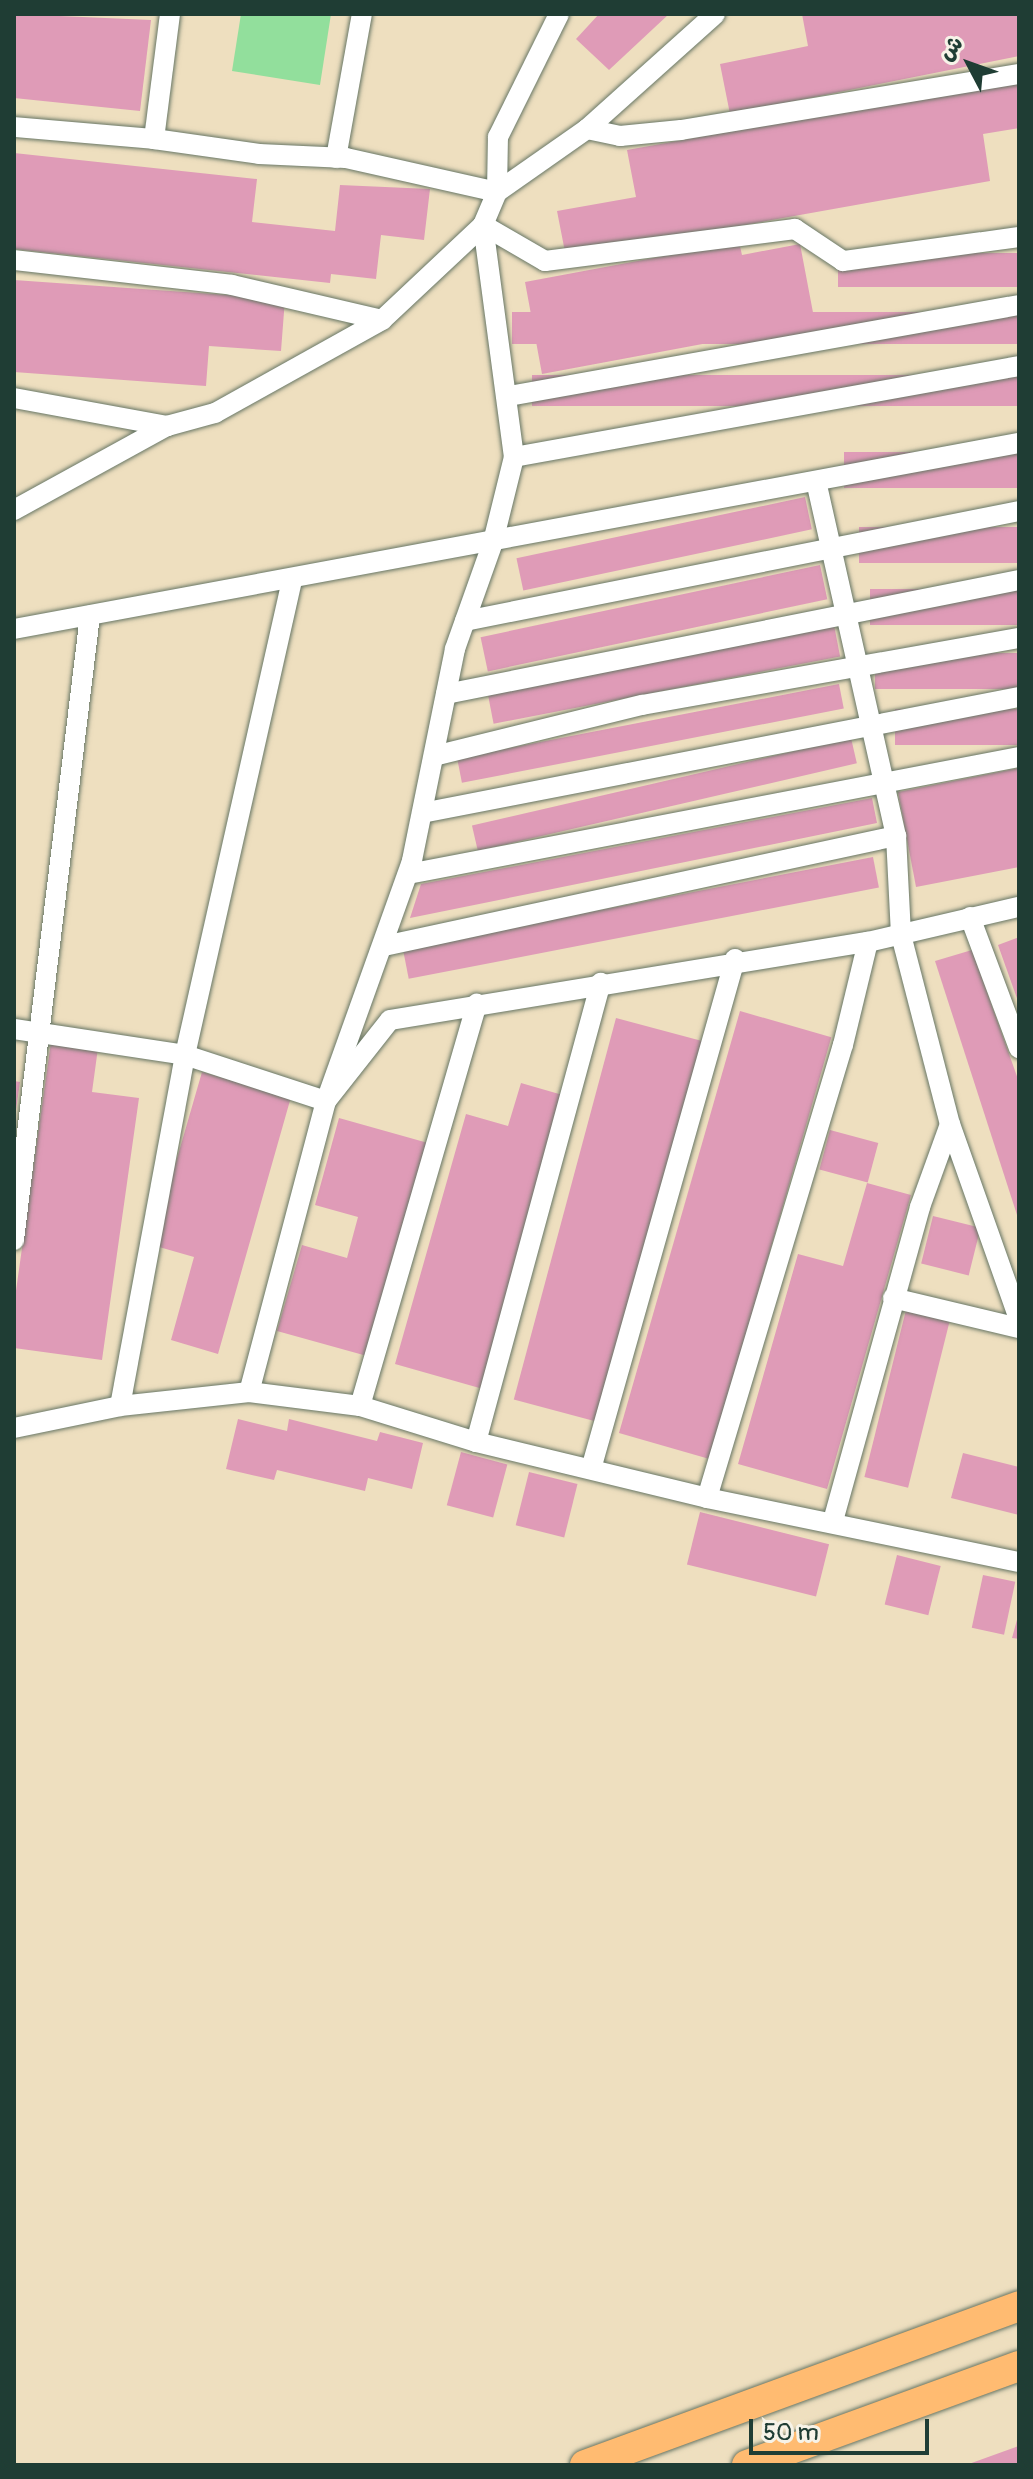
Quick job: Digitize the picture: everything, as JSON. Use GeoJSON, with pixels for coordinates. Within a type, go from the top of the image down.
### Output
{"type":"FeatureCollection","features":[{"type":"Feature","properties":{"kind":"main road"},"geometry":{"type":"LineString","coordinates":[[585,2465],[1019,2306]]}},
{"type":"Feature","properties":{"kind":"main road"},"geometry":{"type":"LineString","coordinates":[[747,2465],[1019,2366]]}},
{"type":"Feature","properties":{"kind":"street"},"geometry":{"type":"LineString","coordinates":[[154,139],[170,14]]}},
{"type":"Feature","properties":{"kind":"street"},"geometry":{"type":"LineString","coordinates":[[336,158],[362,14]]}},
{"type":"Feature","properties":{"kind":"street"},"geometry":{"type":"LineString","coordinates":[[14,127],[154,139],[259,154],[336,158],[497,192],[587,129],[715,14]]}},
{"type":"Feature","properties":{"kind":"street"},"geometry":{"type":"LineString","coordinates":[[14,510],[167,426],[215,413],[382,320],[483,225],[497,192],[498,137],[560,18]]}},
{"type":"Feature","properties":{"kind":"street"},"geometry":{"type":"LineString","coordinates":[[587,129],[620,136],[681,130],[1019,74]]}},
{"type":"Feature","properties":{"kind":"street"},"geometry":{"type":"LineString","coordinates":[[483,225],[545,261],[795,229],[843,261],[1019,237]]}},
{"type":"Feature","properties":{"kind":"street"},"geometry":{"type":"LineString","coordinates":[[249,1392],[326,1101],[408,874],[446,694],[465,621],[493,542],[514,457],[509,396],[483,225]]}},
{"type":"Feature","properties":{"kind":"street"},"geometry":{"type":"LineString","coordinates":[[14,260],[232,285],[382,320]]}},
{"type":"Feature","properties":{"kind":"street"},"geometry":{"type":"LineString","coordinates":[[509,396],[1019,305]]}},
{"type":"Feature","properties":{"kind":"street"},"geometry":{"type":"LineString","coordinates":[[514,457],[1019,366]]}},
{"type":"Feature","properties":{"kind":"street"},"geometry":{"type":"LineString","coordinates":[[14,398],[167,426]]}},
{"type":"Feature","properties":{"kind":"street"},"geometry":{"type":"LineString","coordinates":[[14,629],[1019,443]]}},
{"type":"Feature","properties":{"kind":"street"},"geometry":{"type":"LineString","coordinates":[[816,481],[896,836],[901,935],[950,1124],[1019,1319]]}},
{"type":"Feature","properties":{"kind":"street"},"geometry":{"type":"LineString","coordinates":[[465,621],[1019,511]]}},
{"type":"Feature","properties":{"kind":"street"},"geometry":{"type":"LineString","coordinates":[[120,1406],[185,1055],[292,579]]}},
{"type":"Feature","properties":{"kind":"street"},"geometry":{"type":"LineString","coordinates":[[446,694],[1019,580]]}},
{"type":"Feature","properties":{"kind":"street"},"geometry":{"type":"LineString","coordinates":[[14,1240],[36,1032],[90,616]]}},
{"type":"Feature","properties":{"kind":"street"},"geometry":{"type":"LineString","coordinates":[[434,756],[642,705],[1019,638]]}},
{"type":"Feature","properties":{"kind":"street"},"geometry":{"type":"LineString","coordinates":[[422,813],[1019,697]]}},
{"type":"Feature","properties":{"kind":"street"},"geometry":{"type":"LineString","coordinates":[[408,874],[1019,757]]}},
{"type":"Feature","properties":{"kind":"street"},"geometry":{"type":"LineString","coordinates":[[384,946],[896,836]]}},
{"type":"Feature","properties":{"kind":"street"},"geometry":{"type":"LineString","coordinates":[[326,1101],[390,1020],[735,959],[868,942],[1019,907]]}},
{"type":"Feature","properties":{"kind":"street"},"geometry":{"type":"LineString","coordinates":[[970,917],[1019,1048]]}},
{"type":"Feature","properties":{"kind":"street"},"geometry":{"type":"LineString","coordinates":[[707,1498],[843,1045],[868,942]]}},
{"type":"Feature","properties":{"kind":"street"},"geometry":{"type":"LineString","coordinates":[[591,1469],[735,959]]}},
{"type":"Feature","properties":{"kind":"street"},"geometry":{"type":"LineString","coordinates":[[476,1442],[601,983]]}},
{"type":"Feature","properties":{"kind":"street"},"geometry":{"type":"LineString","coordinates":[[360,1406],[477,1004]]}},
{"type":"Feature","properties":{"kind":"street"},"geometry":{"type":"LineString","coordinates":[[14,1029],[185,1055],[326,1101]]}},
{"type":"Feature","properties":{"kind":"street"},"geometry":{"type":"LineString","coordinates":[[833,1521],[893,1298],[950,1124]]}},
{"type":"Feature","properties":{"kind":"street"},"geometry":{"type":"LineString","coordinates":[[893,1298],[1019,1328]]}},
{"type":"Feature","properties":{"kind":"street"},"geometry":{"type":"LineString","coordinates":[[14,1428],[120,1406],[249,1392],[360,1406],[476,1442],[707,1498],[833,1521],[1019,1562]]}},
{"type":"Feature","properties":{"kind":"green space"},"geometry":{"type":"Polygon","coordinates":[[[241,14],[331,14],[320,85],[232,71],[241,14]]]}},
{"type":"Feature","properties":{"kind":"building"},"geometry":{"type":"Polygon","coordinates":[[[14,14],[151,20],[140,111],[14,98],[14,14]]]}},
{"type":"Feature","properties":{"kind":"building"},"geometry":{"type":"Polygon","coordinates":[[[599,14],[669,14],[609,70],[576,39],[599,14]]]}},
{"type":"Feature","properties":{"kind":"building"},"geometry":{"type":"Polygon","coordinates":[[[802,14],[1019,14],[1019,56],[730,114],[720,64],[808,46],[802,14]]]}},
{"type":"Feature","properties":{"kind":"building"},"geometry":{"type":"Polygon","coordinates":[[[1019,80],[1019,128],[983,134],[990,181],[566,257],[557,211],[636,197],[627,150],[1019,80]]]}},
{"type":"Feature","properties":{"kind":"building"},"geometry":{"type":"Polygon","coordinates":[[[14,153],[257,179],[252,222],[335,231],[340,185],[430,189],[424,240],[381,235],[376,279],[331,274],[330,283],[14,249],[14,153]]]}},
{"type":"Feature","properties":{"kind":"building"},"geometry":{"type":"Polygon","coordinates":[[[739,242],[742,255],[800,244],[815,323],[542,374],[525,282],[739,242]]]}},
{"type":"Feature","properties":{"kind":"building"},"geometry":{"type":"Polygon","coordinates":[[[838,253],[1019,253],[1019,287],[838,287],[838,253]]]}},
{"type":"Feature","properties":{"kind":"building"},"geometry":{"type":"Polygon","coordinates":[[[14,280],[285,299],[281,351],[209,346],[206,386],[14,372],[14,280]]]}},
{"type":"Feature","properties":{"kind":"building"},"geometry":{"type":"Polygon","coordinates":[[[512,312],[1019,312],[1019,344],[512,344],[512,312]]]}},
{"type":"Feature","properties":{"kind":"building"},"geometry":{"type":"Polygon","coordinates":[[[532,375],[1019,375],[1019,406],[532,406],[532,375]]]}},
{"type":"Feature","properties":{"kind":"building"},"geometry":{"type":"Polygon","coordinates":[[[844,452],[1019,452],[1019,488],[844,488],[844,452]]]}},
{"type":"Feature","properties":{"kind":"building"},"geometry":{"type":"Polygon","coordinates":[[[805,497],[812,529],[523,591],[516,558],[805,497]]]}},
{"type":"Feature","properties":{"kind":"building"},"geometry":{"type":"Polygon","coordinates":[[[859,527],[1019,527],[1019,563],[859,563],[859,527]]]}},
{"type":"Feature","properties":{"kind":"building"},"geometry":{"type":"Polygon","coordinates":[[[820,565],[827,599],[488,671],[481,637],[820,565]]]}},
{"type":"Feature","properties":{"kind":"building"},"geometry":{"type":"Polygon","coordinates":[[[870,589],[1019,589],[1019,625],[870,625],[870,589]]]}},
{"type":"Feature","properties":{"kind":"building"},"geometry":{"type":"Polygon","coordinates":[[[834,625],[840,656],[494,724],[487,692],[834,625]]]}},
{"type":"Feature","properties":{"kind":"building"},"geometry":{"type":"Polygon","coordinates":[[[875,653],[1019,653],[1019,689],[875,689],[875,653]]]}},
{"type":"Feature","properties":{"kind":"building"},"geometry":{"type":"Polygon","coordinates":[[[839,684],[844,709],[462,783],[457,758],[839,684]]]}},
{"type":"Feature","properties":{"kind":"building"},"geometry":{"type":"Polygon","coordinates":[[[895,709],[1019,709],[1019,745],[895,745],[895,709]]]}},
{"type":"Feature","properties":{"kind":"building"},"geometry":{"type":"Polygon","coordinates":[[[851,738],[857,763],[478,851],[472,826],[851,738]]]}},
{"type":"Feature","properties":{"kind":"building"},"geometry":{"type":"Polygon","coordinates":[[[1019,768],[1019,867],[916,887],[898,792],[1019,768]]]}},
{"type":"Feature","properties":{"kind":"building"},"geometry":{"type":"Polygon","coordinates":[[[872,798],[877,823],[410,918],[421,884],[872,798]]]}},
{"type":"Feature","properties":{"kind":"building"},"geometry":{"type":"Polygon","coordinates":[[[873,857],[879,887],[409,979],[403,948],[873,857]]]}},
{"type":"Feature","properties":{"kind":"building"},"geometry":{"type":"Polygon","coordinates":[[[1019,937],[1019,1004],[998,945],[1019,937]]]}},
{"type":"Feature","properties":{"kind":"building"},"geometry":{"type":"Polygon","coordinates":[[[972,950],[1019,1082],[1019,1221],[935,961],[972,950]]]}},
{"type":"Feature","properties":{"kind":"building"},"geometry":{"type":"Polygon","coordinates":[[[740,1011],[831,1037],[710,1459],[619,1433],[740,1011]]]}},
{"type":"Feature","properties":{"kind":"building"},"geometry":{"type":"Polygon","coordinates":[[[616,1018],[703,1041],[601,1423],[514,1400],[616,1018]]]}},
{"type":"Feature","properties":{"kind":"building"},"geometry":{"type":"Polygon","coordinates":[[[51,1042],[98,1048],[92,1092],[139,1098],[102,1360],[14,1348],[14,1305],[51,1042]]]}},
{"type":"Feature","properties":{"kind":"building"},"geometry":{"type":"Polygon","coordinates":[[[202,1072],[291,1097],[218,1354],[171,1340],[194,1257],[152,1245],[202,1072]]]}},
{"type":"Feature","properties":{"kind":"building"},"geometry":{"type":"Polygon","coordinates":[[[14,1081],[20,1082],[16,1110],[14,1110],[14,1081]]]}},
{"type":"Feature","properties":{"kind":"building"},"geometry":{"type":"Polygon","coordinates":[[[521,1083],[566,1096],[483,1389],[395,1364],[466,1114],[508,1126],[521,1083]]]}},
{"type":"Feature","properties":{"kind":"building"},"geometry":{"type":"Polygon","coordinates":[[[339,1118],[428,1143],[367,1356],[277,1331],[302,1245],[347,1258],[358,1217],[315,1205],[339,1118]]]}},
{"type":"Feature","properties":{"kind":"building"},"geometry":{"type":"Polygon","coordinates":[[[830,1130],[878,1143],[868,1183],[819,1170],[830,1130]]]}},
{"type":"Feature","properties":{"kind":"building"},"geometry":{"type":"Polygon","coordinates":[[[867,1183],[911,1195],[827,1489],[738,1464],[798,1254],[843,1266],[867,1183]]]}},
{"type":"Feature","properties":{"kind":"building"},"geometry":{"type":"Polygon","coordinates":[[[933,1216],[981,1228],[969,1275],[921,1264],[933,1216]]]}},
{"type":"Feature","properties":{"kind":"building"},"geometry":{"type":"Polygon","coordinates":[[[906,1310],[950,1321],[908,1488],[864,1477],[906,1310]]]}},
{"type":"Feature","properties":{"kind":"building"},"geometry":{"type":"Polygon","coordinates":[[[238,1419],[287,1431],[289,1419],[377,1441],[380,1432],[423,1443],[412,1489],[368,1478],[365,1491],[277,1470],[274,1480],[226,1469],[238,1419]]]}},
{"type":"Feature","properties":{"kind":"building"},"geometry":{"type":"Polygon","coordinates":[[[461,1452],[507,1464],[493,1518],[447,1505],[461,1452]]]}},
{"type":"Feature","properties":{"kind":"building"},"geometry":{"type":"Polygon","coordinates":[[[963,1453],[1019,1467],[1019,1515],[951,1498],[963,1453]]]}},
{"type":"Feature","properties":{"kind":"building"},"geometry":{"type":"Polygon","coordinates":[[[529,1472],[578,1484],[564,1537],[516,1525],[529,1472]]]}},
{"type":"Feature","properties":{"kind":"building"},"geometry":{"type":"Polygon","coordinates":[[[700,1512],[829,1544],[816,1597],[687,1564],[700,1512]]]}},
{"type":"Feature","properties":{"kind":"building"},"geometry":{"type":"Polygon","coordinates":[[[897,1555],[941,1566],[928,1615],[885,1604],[897,1555]]]}},
{"type":"Feature","properties":{"kind":"building"},"geometry":{"type":"Polygon","coordinates":[[[983,1575],[1015,1582],[1004,1635],[972,1628],[983,1575]]]}},
{"type":"Feature","properties":{"kind":"building"},"geometry":{"type":"Polygon","coordinates":[[[1019,1616],[1019,1639],[1012,1638],[1019,1616]]]}},
{"type":"Feature","properties":{"kind":"building"},"geometry":{"type":"Polygon","coordinates":[[[1019,2446],[1019,2465],[966,2465],[1019,2446]]]}}]}
